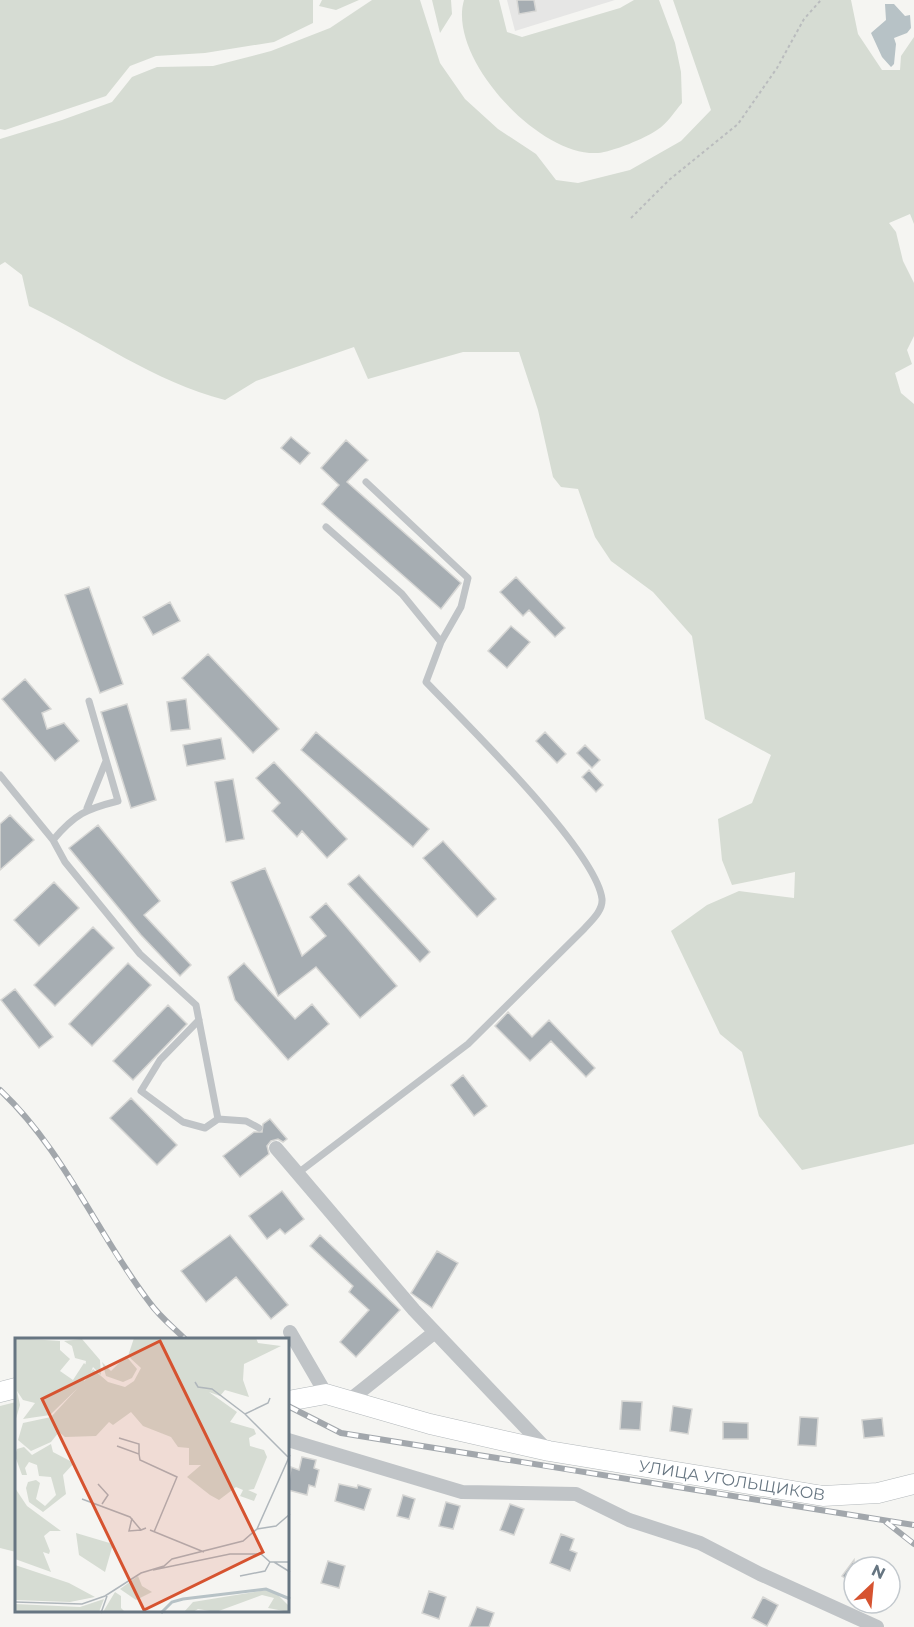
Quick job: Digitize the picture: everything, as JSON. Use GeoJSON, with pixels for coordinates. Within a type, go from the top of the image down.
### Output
{"type":"FeatureCollection","features":[{"type":"Feature","properties":{"kind":"street"},"geometry":{"type":"LineString","coordinates":[[276,1148],[435,1332],[549,1451]]}},
{"type":"Feature","properties":{"kind":"street"},"geometry":{"type":"LineString","coordinates":[[290,1332],[326,1394],[290,1401]]}},
{"type":"Feature","properties":{"kind":"street"},"geometry":{"type":"LineString","coordinates":[[351,1399],[435,1332]]}},
{"type":"Feature","properties":{"kind":"street"},"geometry":{"type":"LineString","coordinates":[[0,1392],[15,1388]]}},
{"type":"Feature","properties":{"kind":"street","name":"УЛИЦА УГОЛЬЩИКОВ"},"geometry":{"type":"LineString","coordinates":[[326,1394],[351,1399],[430,1424],[549,1451],[823,1496],[878,1493],[914,1484]]}},
{"type":"Feature","properties":{"kind":"street"},"geometry":{"type":"LineString","coordinates":[[290,1441],[462,1492],[576,1494],[629,1520],[700,1543],[760,1574],[877,1627]]}},
{"type":"Feature","properties":{"kind":"lane"},"geometry":{"type":"LineString","coordinates":[[298,1173],[468,1044],[584,929],[600,911],[602,901],[583,856],[512,773],[426,681],[441,642],[461,607],[468,578],[366,482]]}},
{"type":"Feature","properties":{"kind":"lane"},"geometry":{"type":"LineString","coordinates":[[326,527],[402,594],[441,642]]}},
{"type":"Feature","properties":{"kind":"lane"},"geometry":{"type":"LineString","coordinates":[[53,840],[69,821],[87,808],[118,801],[90,701]]}},
{"type":"Feature","properties":{"kind":"lane"},"geometry":{"type":"LineString","coordinates":[[87,808],[106,760]]}},
{"type":"Feature","properties":{"kind":"lane"},"geometry":{"type":"LineString","coordinates":[[0,775],[53,840],[65,862],[140,954],[196,1005],[218,1119]]}},
{"type":"Feature","properties":{"kind":"lane"},"geometry":{"type":"LineString","coordinates":[[199,1020],[160,1060],[141,1091],[183,1122],[205,1128],[218,1119],[246,1121],[259,1128]]}},
{"type":"Feature","properties":{"kind":"path"},"geometry":{"type":"LineString","coordinates":[[631,219],[669,180],[738,124],[777,68],[804,19],[821,0]]}},
{"type":"Feature","properties":{"kind":"shaded area"},"geometry":{"type":"Polygon","coordinates":[[[0,0],[313,0],[313,23],[274,42],[205,53],[156,56],[130,66],[106,96],[5,130],[0,129],[0,0]]]}},
{"type":"Feature","properties":{"kind":"shaded area"},"geometry":{"type":"Polygon","coordinates":[[[322,0],[359,0],[336,10],[319,6],[322,0]]]}},
{"type":"Feature","properties":{"kind":"shaded area"},"geometry":{"type":"Polygon","coordinates":[[[372,0],[420,0],[440,63],[465,99],[498,129],[536,154],[556,180],[578,183],[630,170],[681,141],[711,110],[673,0],[851,0],[858,34],[882,70],[900,70],[901,56],[914,37],[914,224],[910,214],[889,223],[896,232],[903,261],[914,283],[914,336],[907,350],[912,364],[895,373],[901,393],[914,404],[914,1144],[802,1170],[759,1116],[742,1052],[720,1034],[671,931],[707,905],[739,891],[794,898],[795,872],[732,885],[722,860],[718,819],[752,803],[771,755],[705,719],[692,636],[653,592],[611,561],[595,537],[578,489],[561,487],[553,477],[538,410],[519,352],[463,352],[368,379],[354,347],[256,381],[225,400],[149,371],[29,306],[22,275],[5,262],[0,265],[0,139],[112,102],[132,77],[157,67],[213,66],[271,51],[330,28],[372,0]]]}},
{"type":"Feature","properties":{"kind":"shaded area"},"geometry":{"type":"Polygon","coordinates":[[[432,0],[451,0],[452,14],[440,33],[432,0]]]}},
{"type":"Feature","properties":{"kind":"shaded area"},"geometry":{"type":"Polygon","coordinates":[[[464,0],[499,0],[507,32],[522,37],[620,8],[634,0],[659,0],[675,43],[681,72],[682,103],[657,130],[637,141],[612,150],[598,153],[575,150],[550,139],[525,122],[483,75],[469,49],[462,23],[464,0]]]}},
{"type":"Feature","properties":{"kind":"shaded area"},"geometry":{"type":"Polygon","coordinates":[[[507,0],[615,0],[515,31],[507,0]]]}},
{"type":"Feature","properties":{"kind":"shaded area"},"geometry":{"type":"Polygon","coordinates":[[[885,4],[894,4],[905,16],[910,15],[911,28],[907,33],[894,38],[896,44],[894,64],[891,67],[882,57],[871,33],[886,20],[885,4]]]}},
{"type":"Feature","properties":{"kind":"shaded area"},"geometry":{"type":"Polygon","coordinates":[[[15,1402],[15,1552],[0,1548],[0,1406],[15,1402]]]}},
{"type":"Feature","properties":{"kind":"building"},"geometry":{"type":"Polygon","coordinates":[[[517,0],[534,0],[536,11],[519,14],[517,0]]]}},
{"type":"Feature","properties":{"kind":"building"},"geometry":{"type":"Polygon","coordinates":[[[291,437],[310,453],[300,464],[281,448],[291,437]]]}},
{"type":"Feature","properties":{"kind":"building"},"geometry":{"type":"Polygon","coordinates":[[[346,440],[368,460],[347,482],[461,583],[441,609],[322,504],[339,485],[321,468],[346,440]]]}},
{"type":"Feature","properties":{"kind":"building"},"geometry":{"type":"Polygon","coordinates":[[[516,577],[565,628],[555,637],[529,610],[523,616],[500,592],[516,577]]]}},
{"type":"Feature","properties":{"kind":"building"},"geometry":{"type":"Polygon","coordinates":[[[89,587],[123,684],[100,693],[65,595],[89,587]]]}},
{"type":"Feature","properties":{"kind":"building"},"geometry":{"type":"Polygon","coordinates":[[[170,602],[180,621],[153,635],[143,617],[170,602]]]}},
{"type":"Feature","properties":{"kind":"building"},"geometry":{"type":"Polygon","coordinates":[[[511,626],[530,642],[507,668],[488,651],[511,626]]]}},
{"type":"Feature","properties":{"kind":"building"},"geometry":{"type":"Polygon","coordinates":[[[208,654],[279,729],[253,753],[182,678],[208,654]]]}},
{"type":"Feature","properties":{"kind":"building"},"geometry":{"type":"Polygon","coordinates":[[[25,679],[51,709],[42,713],[47,729],[64,723],[79,741],[55,761],[2,699],[25,679]]]}},
{"type":"Feature","properties":{"kind":"building"},"geometry":{"type":"Polygon","coordinates":[[[186,699],[190,729],[171,731],[167,702],[186,699]]]}},
{"type":"Feature","properties":{"kind":"building"},"geometry":{"type":"Polygon","coordinates":[[[127,704],[156,800],[131,808],[101,712],[127,704]]]}},
{"type":"Feature","properties":{"kind":"building"},"geometry":{"type":"Polygon","coordinates":[[[316,732],[429,829],[413,847],[301,750],[316,732]]]}},
{"type":"Feature","properties":{"kind":"building"},"geometry":{"type":"Polygon","coordinates":[[[545,732],[566,754],[557,763],[536,741],[545,732]]]}},
{"type":"Feature","properties":{"kind":"building"},"geometry":{"type":"Polygon","coordinates":[[[221,738],[225,759],[187,766],[183,745],[221,738]]]}},
{"type":"Feature","properties":{"kind":"building"},"geometry":{"type":"Polygon","coordinates":[[[585,745],[600,760],[592,768],[577,753],[585,745]]]}},
{"type":"Feature","properties":{"kind":"building"},"geometry":{"type":"Polygon","coordinates":[[[274,762],[347,839],[327,858],[302,831],[297,837],[272,811],[280,803],[256,778],[274,762]]]}},
{"type":"Feature","properties":{"kind":"building"},"geometry":{"type":"Polygon","coordinates":[[[589,770],[603,785],[596,792],[582,777],[589,770]]]}},
{"type":"Feature","properties":{"kind":"building"},"geometry":{"type":"Polygon","coordinates":[[[233,779],[244,839],[226,842],[215,782],[233,779]]]}},
{"type":"Feature","properties":{"kind":"building"},"geometry":{"type":"Polygon","coordinates":[[[10,815],[34,840],[0,870],[0,824],[10,815]]]}},
{"type":"Feature","properties":{"kind":"building"},"geometry":{"type":"Polygon","coordinates":[[[98,825],[160,901],[144,915],[191,965],[180,976],[141,935],[69,848],[98,825]]]}},
{"type":"Feature","properties":{"kind":"building"},"geometry":{"type":"Polygon","coordinates":[[[443,841],[496,899],[477,917],[423,858],[443,841]]]}},
{"type":"Feature","properties":{"kind":"building"},"geometry":{"type":"Polygon","coordinates":[[[265,868],[302,956],[326,936],[310,917],[326,903],[397,986],[360,1018],[316,967],[278,996],[231,882],[265,868]]]}},
{"type":"Feature","properties":{"kind":"building"},"geometry":{"type":"Polygon","coordinates":[[[359,875],[430,952],[420,962],[348,884],[359,875]]]}},
{"type":"Feature","properties":{"kind":"building"},"geometry":{"type":"Polygon","coordinates":[[[54,882],[79,908],[39,946],[14,920],[54,882]]]}},
{"type":"Feature","properties":{"kind":"building"},"geometry":{"type":"Polygon","coordinates":[[[93,927],[114,948],[55,1006],[34,985],[93,927]]]}},
{"type":"Feature","properties":{"kind":"building"},"geometry":{"type":"Polygon","coordinates":[[[128,963],[151,985],[92,1046],[69,1024],[128,963]]]}},
{"type":"Feature","properties":{"kind":"building"},"geometry":{"type":"Polygon","coordinates":[[[244,963],[295,1019],[312,1004],[329,1024],[288,1060],[235,1000],[228,977],[244,963]]]}},
{"type":"Feature","properties":{"kind":"building"},"geometry":{"type":"Polygon","coordinates":[[[15,989],[53,1037],[39,1048],[1,1000],[15,989]]]}},
{"type":"Feature","properties":{"kind":"building"},"geometry":{"type":"Polygon","coordinates":[[[168,1005],[187,1024],[133,1080],[113,1061],[168,1005]]]}},
{"type":"Feature","properties":{"kind":"building"},"geometry":{"type":"Polygon","coordinates":[[[508,1012],[532,1037],[549,1020],[595,1068],[586,1077],[551,1041],[530,1061],[495,1026],[508,1012]]]}},
{"type":"Feature","properties":{"kind":"building"},"geometry":{"type":"Polygon","coordinates":[[[463,1075],[487,1106],[474,1116],[451,1085],[463,1075]]]}},
{"type":"Feature","properties":{"kind":"building"},"geometry":{"type":"Polygon","coordinates":[[[131,1098],[177,1145],[157,1165],[110,1118],[131,1098]]]}},
{"type":"Feature","properties":{"kind":"building"},"geometry":{"type":"Polygon","coordinates":[[[270,1119],[287,1139],[283,1142],[278,1139],[271,1141],[267,1146],[269,1154],[240,1177],[223,1156],[254,1132],[262,1132],[263,1124],[270,1119]]]}},
{"type":"Feature","properties":{"kind":"building"},"geometry":{"type":"Polygon","coordinates":[[[282,1191],[304,1219],[285,1234],[280,1229],[267,1239],[249,1216],[282,1191]]]}},
{"type":"Feature","properties":{"kind":"building"},"geometry":{"type":"Polygon","coordinates":[[[230,1235],[288,1305],[271,1319],[236,1277],[206,1302],[181,1271],[230,1235]]]}},
{"type":"Feature","properties":{"kind":"building"},"geometry":{"type":"Polygon","coordinates":[[[320,1235],[400,1310],[356,1357],[340,1342],[369,1310],[349,1292],[353,1286],[310,1246],[320,1235]]]}},
{"type":"Feature","properties":{"kind":"building"},"geometry":{"type":"Polygon","coordinates":[[[437,1251],[458,1263],[432,1308],[411,1293],[437,1251]]]}},
{"type":"Feature","properties":{"kind":"building"},"geometry":{"type":"Polygon","coordinates":[[[622,1401],[642,1402],[640,1430],[620,1429],[622,1401]]]}},
{"type":"Feature","properties":{"kind":"building"},"geometry":{"type":"Polygon","coordinates":[[[673,1406],[692,1409],[688,1434],[670,1431],[673,1406]]]}},
{"type":"Feature","properties":{"kind":"building"},"geometry":{"type":"Polygon","coordinates":[[[800,1417],[818,1418],[816,1446],[798,1445],[800,1417]]]}},
{"type":"Feature","properties":{"kind":"building"},"geometry":{"type":"Polygon","coordinates":[[[882,1418],[884,1436],[864,1438],[862,1420],[882,1418]]]}},
{"type":"Feature","properties":{"kind":"building"},"geometry":{"type":"Polygon","coordinates":[[[723,1422],[748,1423],[748,1439],[723,1439],[723,1422]]]}},
{"type":"Feature","properties":{"kind":"building"},"geometry":{"type":"Polygon","coordinates":[[[302,1457],[316,1460],[314,1468],[319,1470],[315,1487],[309,1485],[307,1495],[290,1491],[291,1467],[299,1470],[302,1457]]]}},
{"type":"Feature","properties":{"kind":"building"},"geometry":{"type":"Polygon","coordinates":[[[339,1484],[357,1488],[358,1485],[371,1489],[364,1510],[335,1501],[339,1484]]]}},
{"type":"Feature","properties":{"kind":"building"},"geometry":{"type":"Polygon","coordinates":[[[403,1495],[415,1499],[409,1519],[397,1516],[403,1495]]]}},
{"type":"Feature","properties":{"kind":"building"},"geometry":{"type":"Polygon","coordinates":[[[446,1502],[460,1506],[453,1529],[439,1526],[446,1502]]]}},
{"type":"Feature","properties":{"kind":"building"},"geometry":{"type":"Polygon","coordinates":[[[510,1504],[524,1509],[514,1535],[500,1530],[510,1504]]]}},
{"type":"Feature","properties":{"kind":"building"},"geometry":{"type":"Polygon","coordinates":[[[561,1534],[574,1539],[570,1550],[577,1553],[570,1571],[550,1563],[561,1534]]]}},
{"type":"Feature","properties":{"kind":"building"},"geometry":{"type":"Polygon","coordinates":[[[328,1561],[345,1566],[339,1588],[321,1583],[328,1561]]]}},
{"type":"Feature","properties":{"kind":"building"},"geometry":{"type":"Polygon","coordinates":[[[429,1591],[446,1597],[439,1619],[422,1613],[429,1591]]]}},
{"type":"Feature","properties":{"kind":"building"},"geometry":{"type":"Polygon","coordinates":[[[763,1597],[778,1605],[767,1626],[752,1618],[763,1597]]]}},
{"type":"Feature","properties":{"kind":"building"},"geometry":{"type":"Polygon","coordinates":[[[477,1607],[494,1613],[489,1627],[469,1627],[477,1607]]]}},
{"type":"Feature","properties":{"kind":"railway"},"geometry":{"type":"LineString","coordinates":[[0,1090],[43,1139],[150,1303],[184,1338]]}},
{"type":"Feature","properties":{"kind":"railway"},"geometry":{"type":"LineString","coordinates":[[290,1407],[341,1433],[914,1525]]}},
{"type":"Feature","properties":{"kind":"railway"},"geometry":{"type":"LineString","coordinates":[[886,1522],[914,1544]]}}]}
